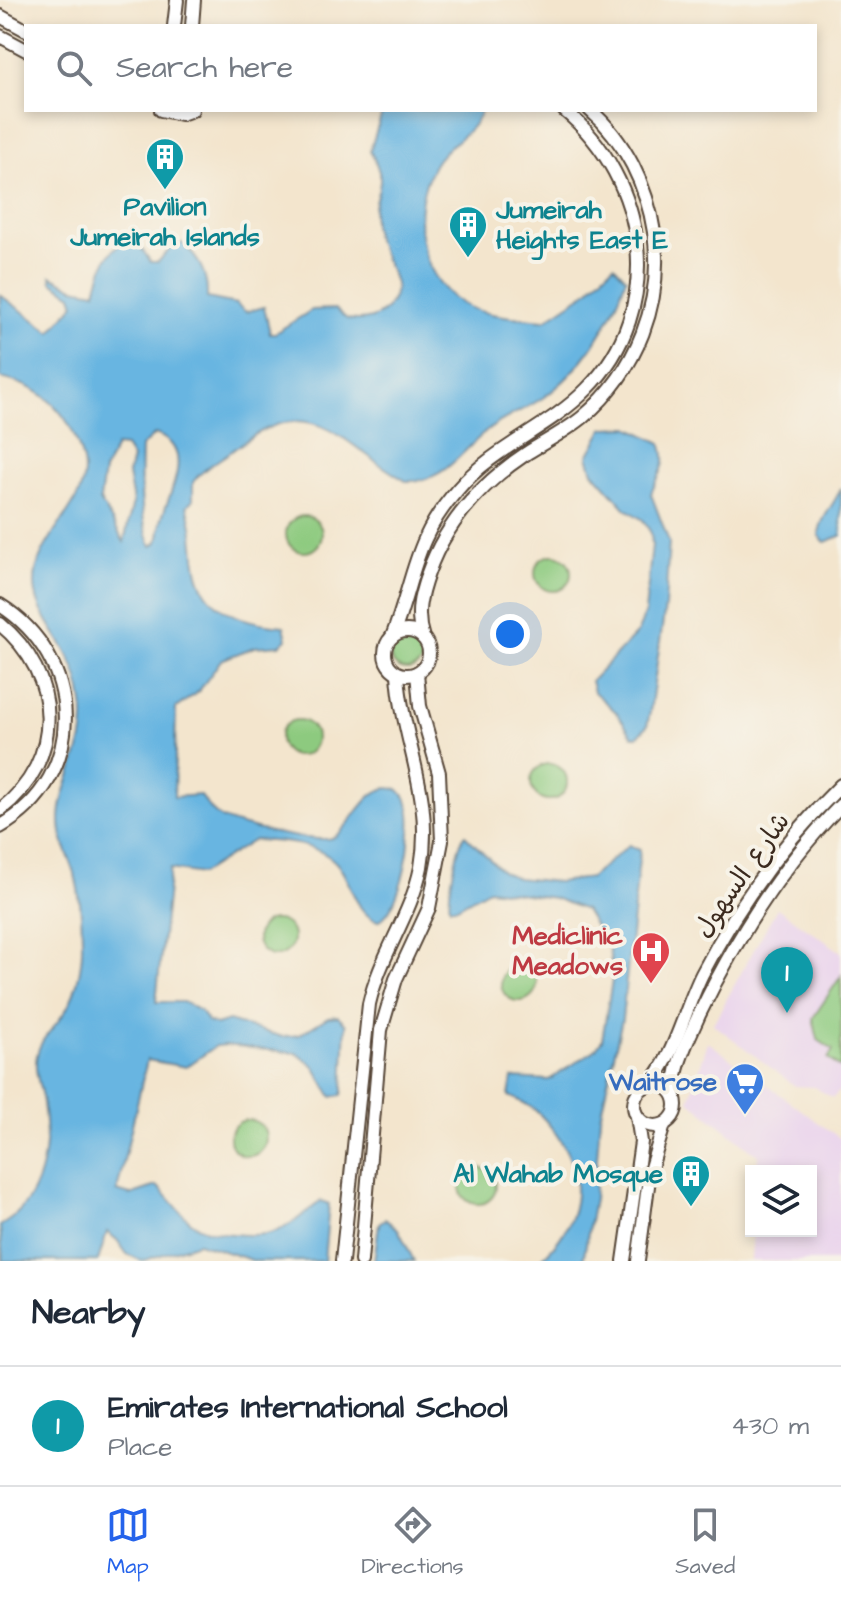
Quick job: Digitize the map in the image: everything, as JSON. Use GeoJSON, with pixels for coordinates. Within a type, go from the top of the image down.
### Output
{"type":"FeatureCollection","features":[{"type":"Feature","properties":{"kind":"street"},"geometry":{"type":"LineString","coordinates":[[193,23],[194,0]]}},
{"type":"Feature","properties":{"kind":"street"},"geometry":{"type":"LineString","coordinates":[[0,16],[24,29]]}},
{"type":"Feature","properties":{"kind":"street"},"geometry":{"type":"LineString","coordinates":[[0,36],[24,49]]}},
{"type":"Feature","properties":{"kind":"street"},"geometry":{"type":"LineString","coordinates":[[566,112],[600,148],[630,205],[638,243],[640,302],[634,327],[642,336]]}},
{"type":"Feature","properties":{"kind":"street"},"geometry":{"type":"LineString","coordinates":[[381,1030],[396,979],[429,908],[442,841],[439,773],[420,706],[417,673],[429,658],[419,603],[439,549],[465,506],[482,487],[597,404],[623,372],[642,336],[655,289],[656,248],[649,209],[638,177],[612,133],[592,112]]}},
{"type":"Feature","properties":{"kind":"street"},"geometry":{"type":"LineString","coordinates":[[600,148],[615,148],[638,177]]}},
{"type":"Feature","properties":{"kind":"street"},"geometry":{"type":"LineString","coordinates":[[342,1261],[366,1018],[380,969],[412,902],[421,865],[424,825],[420,776],[402,710],[398,674],[385,657],[416,555],[432,523],[473,472],[512,441],[574,402],[601,373],[624,333],[637,284]]}},
{"type":"Feature","properties":{"kind":"street"},"geometry":{"type":"LineString","coordinates":[[531,430],[540,445]]}},
{"type":"Feature","properties":{"kind":"street"},"geometry":{"type":"LineString","coordinates":[[512,441],[523,456]]}},
{"type":"Feature","properties":{"kind":"street"},"geometry":{"type":"LineString","coordinates":[[0,605],[31,629],[51,657],[62,689],[65,733],[46,784],[22,812],[0,827]]}},
{"type":"Feature","properties":{"kind":"street"},"geometry":{"type":"LineString","coordinates":[[0,624],[24,648],[42,679],[47,726],[34,772],[21,792],[0,810]]}},
{"type":"Feature","properties":{"kind":"street"},"geometry":{"type":"LineString","coordinates":[[392,637],[404,631],[423,638]]}},
{"type":"Feature","properties":{"kind":"street"},"geometry":{"type":"LineString","coordinates":[[398,674],[417,673]]}},
{"type":"Feature","properties":{"kind":"street","name":"شارع السهول"},"geometry":{"type":"LineString","coordinates":[[649,1085],[663,1067],[701,976],[735,916],[786,845],[841,785]]}},
{"type":"Feature","properties":{"kind":"street","name":"شارع السهول"},"geometry":{"type":"LineString","coordinates":[[675,1097],[678,1066],[724,964],[773,886],[841,805]]}},
{"type":"Feature","properties":{"kind":"street"},"geometry":{"type":"LineString","coordinates":[[361,1261],[379,1070],[379,1007],[387,980],[380,969]]}},
{"type":"Feature","properties":{"kind":"street"},"geometry":{"type":"LineString","coordinates":[[366,1018],[368,1061],[379,1070]]}},
{"type":"Feature","properties":{"kind":"street"},"geometry":{"type":"LineString","coordinates":[[624,1261],[641,1142],[637,1094],[649,1085],[661,1085],[675,1097],[675,1111],[664,1125],[650,1171],[638,1261]]}},
{"type":"Feature","properties":{"kind":"street"},"geometry":{"type":"LineString","coordinates":[[637,1116],[648,1125],[664,1125]]}},
{"type":"Feature","properties":{"kind":"shaded area"},"geometry":{"type":"Polygon","coordinates":[[[777,908],[841,952],[841,1089],[833,1098],[814,1087],[795,1086],[713,1024],[777,908]]]}},
{"type":"Feature","properties":{"kind":"shaded area"},"geometry":{"type":"Polygon","coordinates":[[[708,1042],[841,1139],[841,1261],[751,1261],[753,1237],[817,1237],[817,1165],[757,1165],[758,1155],[689,1101],[708,1042]]]}},
{"type":"Feature","properties":{"kind":"green space"},"geometry":{"type":"Polygon","coordinates":[[[304,516],[316,522],[322,534],[316,546],[304,552],[292,546],[286,534],[292,522],[304,516]]]}},
{"type":"Feature","properties":{"kind":"green space"},"geometry":{"type":"Polygon","coordinates":[[[553,555],[565,561],[571,573],[565,585],[553,591],[541,585],[535,573],[541,561],[553,555]]]}},
{"type":"Feature","properties":{"kind":"green space"},"geometry":{"type":"Polygon","coordinates":[[[407,636],[419,641],[424,653],[419,665],[407,670],[395,665],[390,653],[395,641],[407,636]]]}},
{"type":"Feature","properties":{"kind":"green space"},"geometry":{"type":"Polygon","coordinates":[[[298,720],[310,726],[316,738],[310,750],[298,756],[286,750],[280,738],[286,726],[298,720]]]}},
{"type":"Feature","properties":{"kind":"green space"},"geometry":{"type":"Polygon","coordinates":[[[549,764],[561,770],[567,782],[561,794],[549,800],[537,794],[531,782],[537,770],[549,764]]]}},
{"type":"Feature","properties":{"kind":"green space"},"geometry":{"type":"Polygon","coordinates":[[[275,920],[287,926],[293,938],[287,950],[275,956],[263,950],[257,938],[263,926],[275,920]]]}},
{"type":"Feature","properties":{"kind":"green space"},"geometry":{"type":"Polygon","coordinates":[[[519,965],[531,971],[537,983],[531,995],[519,1001],[507,995],[501,983],[507,971],[519,965]]]}},
{"type":"Feature","properties":{"kind":"green space"},"geometry":{"type":"Polygon","coordinates":[[[841,976],[841,1068],[828,1059],[833,1050],[818,1040],[813,1018],[841,976]]]}},
{"type":"Feature","properties":{"kind":"green space"},"geometry":{"type":"Polygon","coordinates":[[[248,1120],[260,1126],[266,1138],[260,1150],[248,1156],[236,1150],[230,1138],[236,1126],[248,1120]]]}},
{"type":"Feature","properties":{"kind":"green space"},"geometry":{"type":"Polygon","coordinates":[[[478,1168],[490,1174],[496,1186],[490,1198],[478,1204],[466,1198],[460,1186],[466,1174],[478,1168]]]}},
{"type":"Feature","properties":{"kind":"water"},"geometry":{"type":"Polygon","coordinates":[[[382,112],[480,112],[466,133],[434,165],[426,182],[420,219],[426,258],[434,275],[446,290],[470,308],[502,316],[545,320],[584,294],[614,265],[626,278],[604,328],[571,373],[544,397],[480,436],[453,463],[432,477],[406,481],[327,428],[308,422],[287,422],[264,430],[237,447],[208,467],[193,482],[193,500],[187,506],[196,565],[203,588],[211,599],[231,614],[284,626],[287,639],[280,645],[254,647],[221,660],[199,691],[176,708],[174,797],[200,795],[218,816],[242,825],[296,837],[326,839],[342,831],[370,797],[388,788],[399,790],[406,798],[410,833],[400,887],[394,902],[378,921],[359,905],[338,865],[321,852],[299,845],[254,840],[201,874],[170,869],[156,1002],[183,1002],[216,1025],[228,1021],[283,1037],[299,1035],[328,1017],[338,1016],[346,1024],[343,1090],[342,1095],[332,1097],[313,1065],[296,1053],[226,1045],[216,1046],[186,1067],[147,1060],[117,1191],[130,1195],[157,1186],[196,1225],[216,1232],[248,1235],[281,1229],[321,1201],[329,1204],[324,1261],[255,1261],[198,1243],[142,1261],[127,1254],[107,1232],[98,1261],[3,1261],[0,1226],[26,1203],[44,1155],[45,1120],[37,1073],[38,1050],[70,1003],[81,961],[82,923],[78,890],[60,822],[64,794],[82,737],[83,704],[75,671],[42,610],[35,582],[37,565],[44,550],[72,506],[84,477],[83,462],[72,431],[55,406],[31,389],[0,378],[0,295],[51,332],[75,304],[72,295],[52,282],[51,276],[74,288],[96,292],[103,266],[111,252],[133,237],[151,262],[158,262],[174,245],[183,243],[201,268],[207,298],[236,304],[246,312],[264,307],[270,333],[275,333],[312,310],[335,309],[347,319],[372,318],[389,304],[396,288],[374,231],[373,211],[380,182],[370,151],[382,112]],[[155,434],[141,447],[143,512],[152,546],[159,537],[177,472],[178,460],[168,441],[155,434]],[[116,446],[104,471],[100,500],[124,542],[133,502],[128,474],[132,458],[125,447],[116,446]]]}},
{"type":"Feature","properties":{"kind":"water"},"geometry":{"type":"Polygon","coordinates":[[[629,427],[661,443],[664,464],[651,494],[669,542],[665,607],[650,712],[647,726],[638,736],[633,736],[616,712],[594,692],[591,681],[638,632],[645,612],[651,533],[643,520],[626,509],[593,472],[588,456],[604,428],[629,427]]]}},
{"type":"Feature","properties":{"kind":"water"},"geometry":{"type":"Polygon","coordinates":[[[841,488],[841,536],[825,542],[819,536],[820,530],[841,488]]]}},
{"type":"Feature","properties":{"kind":"water"},"geometry":{"type":"Polygon","coordinates":[[[465,835],[503,872],[517,878],[558,882],[590,878],[629,845],[640,850],[622,1019],[600,1117],[594,1199],[583,1261],[539,1261],[564,1232],[571,1217],[576,1185],[573,1168],[546,1121],[536,1111],[509,1096],[512,1078],[549,1080],[595,1050],[602,1040],[613,975],[609,949],[585,910],[554,898],[489,889],[457,907],[450,907],[454,870],[465,835]]]}},
{"type":"Feature","properties":{"kind":"water"},"geometry":{"type":"Polygon","coordinates":[[[385,1219],[398,1229],[414,1261],[374,1261],[379,1223],[385,1219]]]}},
{"type":"Feature","properties":{"kind":"place","name":"Pavilion Jumeirah Islands"},"geometry":{"type":"Point","coordinates":[165,191]}},
{"type":"Feature","properties":{"kind":"place","name":"Jumeirah Heights East E"},"geometry":{"type":"Point","coordinates":[468,259]}},
{"type":"Feature","properties":{"kind":"place","name":"Mediclinic Meadows"},"geometry":{"type":"Point","coordinates":[651,985]}},
{"type":"Feature","properties":{"kind":"place","name":"Emirates International School"},"geometry":{"type":"Point","coordinates":[787,1013]}},
{"type":"Feature","properties":{"kind":"place","name":"Waitrose"},"geometry":{"type":"Point","coordinates":[745,1116]}},
{"type":"Feature","properties":{"kind":"place","name":"Al Wahab Mosque"},"geometry":{"type":"Point","coordinates":[691,1208]}}]}
